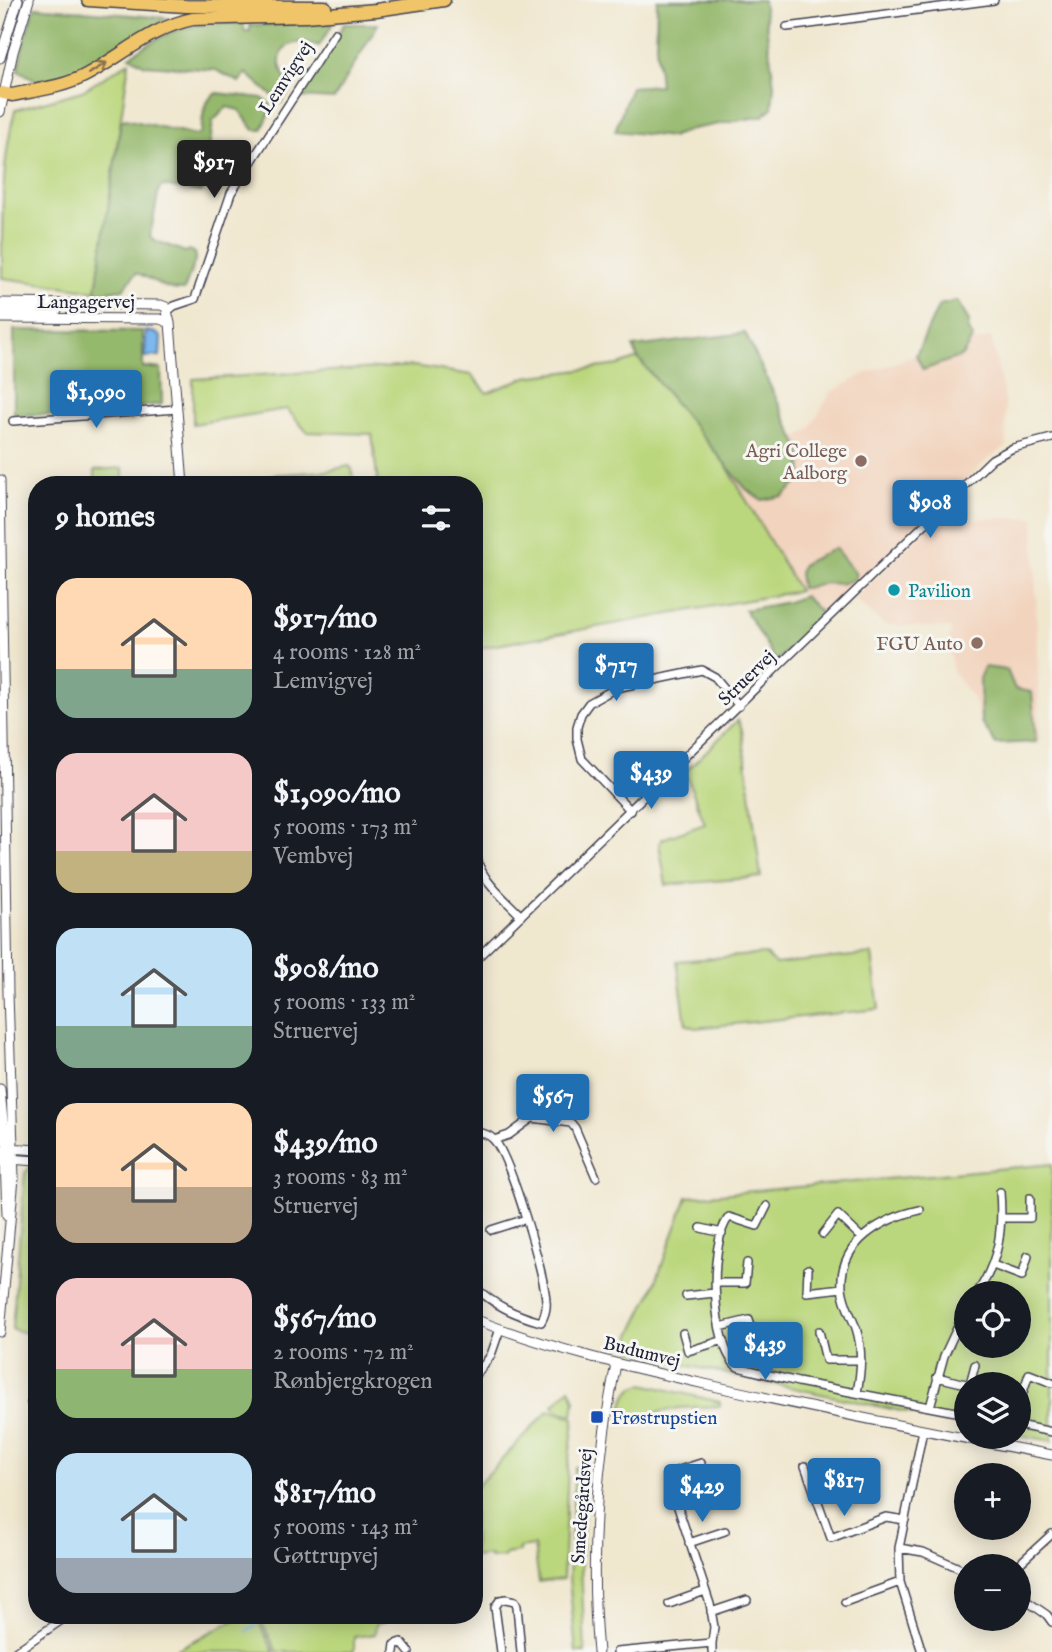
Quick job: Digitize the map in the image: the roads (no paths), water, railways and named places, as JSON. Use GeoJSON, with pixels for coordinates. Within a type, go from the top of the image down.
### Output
{"type":"FeatureCollection","features":[{"type":"Feature","properties":{"kind":"highway"},"geometry":{"type":"LineString","coordinates":[[88,0],[186,6],[315,7],[412,0]]}},
{"type":"Feature","properties":{"kind":"highway"},"geometry":{"type":"LineString","coordinates":[[1,93],[12,95],[74,80],[149,35],[181,21],[317,15],[444,0]]}},
{"type":"Feature","properties":{"kind":"street"},"geometry":{"type":"LineString","coordinates":[[0,58],[18,0]]}},
{"type":"Feature","properties":{"kind":"street"},"geometry":{"type":"LineString","coordinates":[[0,112],[1,93],[29,0]]}},
{"type":"Feature","properties":{"kind":"street"},"geometry":{"type":"LineString","coordinates":[[787,27],[994,0]]}},
{"type":"Feature","properties":{"kind":"street","name":"Lemvigvej"},"geometry":{"type":"LineString","coordinates":[[168,312],[174,306],[195,299],[231,193],[335,33]]}},
{"type":"Feature","properties":{"kind":"street","name":"Langagervej"},"geometry":{"type":"LineString","coordinates":[[0,303],[162,305],[168,312]]}},
{"type":"Feature","properties":{"kind":"street","name":"Langagervej"},"geometry":{"type":"LineString","coordinates":[[0,310],[68,309],[83,305]]}},
{"type":"Feature","properties":{"kind":"street"},"geometry":{"type":"LineString","coordinates":[[168,312],[182,476]]}},
{"type":"Feature","properties":{"kind":"street","name":"Langagervej"},"geometry":{"type":"LineString","coordinates":[[0,318],[160,319],[170,323]]}},
{"type":"Feature","properties":{"kind":"street"},"geometry":{"type":"LineString","coordinates":[[13,421],[177,408]]}},
{"type":"Feature","properties":{"kind":"street","name":"Struervej"},"geometry":{"type":"LineString","coordinates":[[483,952],[992,459],[1013,448],[1052,438]]}},
{"type":"Feature","properties":{"kind":"street"},"geometry":{"type":"LineString","coordinates":[[0,480],[8,993],[5,1153],[8,1258],[0,1332]]}},
{"type":"Feature","properties":{"kind":"street"},"geometry":{"type":"LineString","coordinates":[[631,811],[579,752],[577,727],[581,714],[589,703],[616,688],[702,670],[715,677],[739,706]]}},
{"type":"Feature","properties":{"kind":"street"},"geometry":{"type":"LineString","coordinates":[[483,876],[521,916]]}},
{"type":"Feature","properties":{"kind":"street"},"geometry":{"type":"LineString","coordinates":[[0,1089],[5,1153]]}},
{"type":"Feature","properties":{"kind":"street"},"geometry":{"type":"LineString","coordinates":[[494,1140],[509,1135],[532,1118],[570,1123],[575,1128],[596,1177]]}},
{"type":"Feature","properties":{"kind":"street"},"geometry":{"type":"LineString","coordinates":[[483,1134],[489,1135],[498,1146],[526,1219],[547,1300],[546,1312],[541,1322],[519,1317],[483,1294]]}},
{"type":"Feature","properties":{"kind":"street"},"geometry":{"type":"LineString","coordinates":[[5,1153],[28,1151]]}},
{"type":"Feature","properties":{"kind":"street"},"geometry":{"type":"LineString","coordinates":[[5,1153],[28,1159]]}},
{"type":"Feature","properties":{"kind":"street"},"geometry":{"type":"LineString","coordinates":[[984,1281],[998,1251],[1002,1218],[1000,1192]]}},
{"type":"Feature","properties":{"kind":"street"},"geometry":{"type":"LineString","coordinates":[[1002,1218],[1030,1217],[1030,1198]]}},
{"type":"Feature","properties":{"kind":"street"},"geometry":{"type":"LineString","coordinates":[[767,1206],[757,1226],[729,1217],[722,1233],[715,1293],[720,1327],[733,1363],[738,1367],[954,1412]]}},
{"type":"Feature","properties":{"kind":"street"},"geometry":{"type":"LineString","coordinates":[[857,1393],[861,1360],[858,1335],[842,1288],[846,1262],[862,1238],[876,1226],[891,1217],[920,1210]]}},
{"type":"Feature","properties":{"kind":"street"},"geometry":{"type":"LineString","coordinates":[[823,1234],[838,1215],[862,1238]]}},
{"type":"Feature","properties":{"kind":"street"},"geometry":{"type":"LineString","coordinates":[[491,1230],[526,1219]]}},
{"type":"Feature","properties":{"kind":"street"},"geometry":{"type":"LineString","coordinates":[[701,1228],[722,1233]]}},
{"type":"Feature","properties":{"kind":"street"},"geometry":{"type":"LineString","coordinates":[[993,1265],[1022,1276],[1028,1256]]}},
{"type":"Feature","properties":{"kind":"street"},"geometry":{"type":"LineString","coordinates":[[715,1283],[745,1283],[747,1263]]}},
{"type":"Feature","properties":{"kind":"street"},"geometry":{"type":"LineString","coordinates":[[808,1269],[807,1292],[842,1288]]}},
{"type":"Feature","properties":{"kind":"street"},"geometry":{"type":"LineString","coordinates":[[686,1296],[715,1293]]}},
{"type":"Feature","properties":{"kind":"street"},"geometry":{"type":"LineString","coordinates":[[720,1327],[749,1320],[755,1339]]}},
{"type":"Feature","properties":{"kind":"street","name":"Budumvej"},"geometry":{"type":"LineString","coordinates":[[483,1322],[616,1364],[807,1407],[954,1434]]}},
{"type":"Feature","properties":{"kind":"street"},"geometry":{"type":"LineString","coordinates":[[483,1366],[492,1355],[500,1329]]}},
{"type":"Feature","properties":{"kind":"street"},"geometry":{"type":"LineString","coordinates":[[819,1331],[826,1360],[861,1360]]}},
{"type":"Feature","properties":{"kind":"street"},"geometry":{"type":"LineString","coordinates":[[930,1407],[937,1377],[954,1332]]}},
{"type":"Feature","properties":{"kind":"street"},"geometry":{"type":"LineString","coordinates":[[683,1333],[688,1351],[724,1340]]}},
{"type":"Feature","properties":{"kind":"street","name":"Smedegårdsvej"},"geometry":{"type":"LineString","coordinates":[[598,1652],[594,1615],[593,1552],[598,1483],[616,1364]]}},
{"type":"Feature","properties":{"kind":"street"},"geometry":{"type":"LineString","coordinates":[[972,1372],[975,1365]]}},
{"type":"Feature","properties":{"kind":"street"},"geometry":{"type":"LineString","coordinates":[[1031,1375],[1052,1383]]}},
{"type":"Feature","properties":{"kind":"street"},"geometry":{"type":"LineString","coordinates":[[937,1377],[954,1381]]}},
{"type":"Feature","properties":{"kind":"street"},"geometry":{"type":"LineString","coordinates":[[1031,1428],[1052,1432]]}},
{"type":"Feature","properties":{"kind":"street"},"geometry":{"type":"LineString","coordinates":[[922,1652],[901,1582],[899,1548],[923,1430]]}},
{"type":"Feature","properties":{"kind":"street","name":"Budumvej"},"geometry":{"type":"LineString","coordinates":[[1029,1449],[1052,1455]]}},
{"type":"Feature","properties":{"kind":"street"},"geometry":{"type":"LineString","coordinates":[[702,1462],[667,1475],[711,1612],[714,1627],[712,1652]]}},
{"type":"Feature","properties":{"kind":"street"},"geometry":{"type":"LineString","coordinates":[[805,1466],[831,1538],[887,1517],[905,1520]]}},
{"type":"Feature","properties":{"kind":"street"},"geometry":{"type":"LineString","coordinates":[[689,1544],[724,1531]]}},
{"type":"Feature","properties":{"kind":"street"},"geometry":{"type":"LineString","coordinates":[[1030,1554],[1052,1534]]}},
{"type":"Feature","properties":{"kind":"street"},"geometry":{"type":"LineString","coordinates":[[899,1548],[923,1552],[954,1566]]}},
{"type":"Feature","properties":{"kind":"street"},"geometry":{"type":"LineString","coordinates":[[845,1602],[901,1582]]}},
{"type":"Feature","properties":{"kind":"street"},"geometry":{"type":"LineString","coordinates":[[669,1604],[705,1591]]}},
{"type":"Feature","properties":{"kind":"street"},"geometry":{"type":"LineString","coordinates":[[501,1652],[495,1607],[500,1600],[506,1598],[515,1601],[517,1606],[521,1652]]}},
{"type":"Feature","properties":{"kind":"street"},"geometry":{"type":"LineString","coordinates":[[711,1612],[747,1600]]}},
{"type":"Feature","properties":{"kind":"street"},"geometry":{"type":"LineString","coordinates":[[1031,1604],[1052,1622]]}},
{"type":"Feature","properties":{"kind":"street"},"geometry":{"type":"LineString","coordinates":[[15,1652],[56,1624]]}},
{"type":"Feature","properties":{"kind":"street"},"geometry":{"type":"LineString","coordinates":[[394,1652],[395,1644],[401,1642],[409,1652]]}},
{"type":"Feature","properties":{"kind":"street"},"geometry":{"type":"LineString","coordinates":[[617,1652],[712,1643]]}},
{"type":"Feature","properties":{"kind":"water"},"geometry":{"type":"Polygon","coordinates":[[[146,331],[161,337],[160,356],[145,357],[146,331]]]}},
{"type":"Feature","properties":{"kind":"waterway"},"geometry":{"type":"LineString","coordinates":[[247,1631],[256,1626]]}},
{"type":"Feature","properties":{"kind":"place","name":"Agri College Aalborg"},"geometry":{"type":"Point","coordinates":[861,461]}},
{"type":"Feature","properties":{"kind":"place","name":"Pavilion"},"geometry":{"type":"Point","coordinates":[894,590]}},
{"type":"Feature","properties":{"kind":"place","name":"FGU Auto"},"geometry":{"type":"Point","coordinates":[977,643]}},
{"type":"Feature","properties":{"kind":"place","name":"Frøstrupstien"},"geometry":{"type":"Point","coordinates":[597,1417]}}]}
